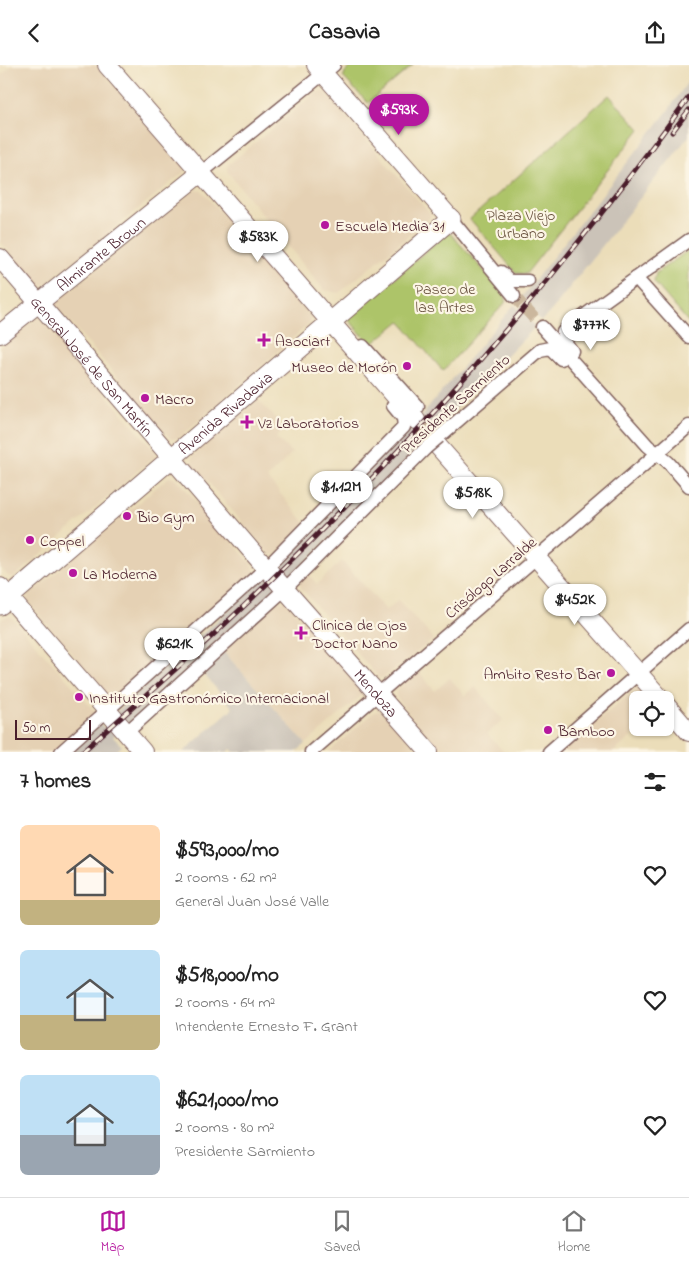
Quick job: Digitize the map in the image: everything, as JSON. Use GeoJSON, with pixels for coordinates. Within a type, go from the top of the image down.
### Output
{"type":"FeatureCollection","features":[{"type":"Feature","properties":{"kind":"main road","name":"Avenida Rivadavia"},"geometry":{"type":"LineString","coordinates":[[3,596],[172,457],[335,328],[451,219]]}},
{"type":"Feature","properties":{"kind":"street"},"geometry":{"type":"LineString","coordinates":[[107,65],[413,416]]}},
{"type":"Feature","properties":{"kind":"street"},"geometry":{"type":"LineString","coordinates":[[202,172],[324,68],[514,295]]}},
{"type":"Feature","properties":{"kind":"street","name":"Almirante Brown"},"geometry":{"type":"LineString","coordinates":[[0,334],[202,172]]}},
{"type":"Feature","properties":{"kind":"street"},"geometry":{"type":"LineString","coordinates":[[586,376],[582,361],[565,342],[563,332],[689,240]]}},
{"type":"Feature","properties":{"kind":"street"},"geometry":{"type":"LineString","coordinates":[[476,249],[482,251],[510,281],[528,281]]}},
{"type":"Feature","properties":{"kind":"street","name":"General José de San Martín"},"geometry":{"type":"LineString","coordinates":[[0,257],[285,589]]}},
{"type":"Feature","properties":{"kind":"street"},"geometry":{"type":"LineString","coordinates":[[636,278],[689,337]]}},
{"type":"Feature","properties":{"kind":"street"},"geometry":{"type":"LineString","coordinates":[[542,327],[648,445],[689,486]]}},
{"type":"Feature","properties":{"kind":"street","name":"Presidente Sarmiento"},"geometry":{"type":"LineString","coordinates":[[126,733],[285,589],[417,458],[540,349],[550,348],[572,370],[586,376]]}},
{"type":"Feature","properties":{"kind":"street"},"geometry":{"type":"LineString","coordinates":[[465,415],[464,424],[450,439],[448,446],[527,536],[535,557]]}},
{"type":"Feature","properties":{"kind":"street","name":"Presidente Sarmiento"},"geometry":{"type":"LineString","coordinates":[[62,752],[267,567],[413,416]]}},
{"type":"Feature","properties":{"kind":"street","name":"Crisólogo Larralde"},"geometry":{"type":"LineString","coordinates":[[311,752],[689,426]]}},
{"type":"Feature","properties":{"kind":"street"},"geometry":{"type":"LineString","coordinates":[[434,443],[654,691]]}},
{"type":"Feature","properties":{"kind":"street"},"geometry":{"type":"LineString","coordinates":[[417,458],[428,454],[437,457],[515,547],[535,557]]}},
{"type":"Feature","properties":{"kind":"street","name":"Mendoza"},"geometry":{"type":"LineString","coordinates":[[285,589],[429,752]]}},
{"type":"Feature","properties":{"kind":"street"},"geometry":{"type":"LineString","coordinates":[[3,596],[108,712],[139,751]]}},
{"type":"Feature","properties":{"kind":"street"},"geometry":{"type":"LineString","coordinates":[[549,752],[689,629]]}},
{"type":"Feature","properties":{"kind":"street"},"geometry":{"type":"LineString","coordinates":[[674,714],[689,732]]}},
{"type":"Feature","properties":{"kind":"shaded area"},"geometry":{"type":"Polygon","coordinates":[[[13,65],[96,65],[184,165],[185,171],[44,285],[39,285],[0,241],[0,76],[13,65]]]}},
{"type":"Feature","properties":{"kind":"shaded area"},"geometry":{"type":"Polygon","coordinates":[[[689,80],[689,136],[551,311],[541,321],[535,314],[530,320],[535,327],[361,507],[293,574],[136,720],[113,737],[122,746],[115,752],[67,752],[100,723],[104,728],[118,714],[116,712],[257,584],[423,414],[514,305],[519,309],[525,302],[521,298],[667,112],[689,80]]]}},
{"type":"Feature","properties":{"kind":"shaded area"},"geometry":{"type":"Polygon","coordinates":[[[317,92],[325,92],[431,215],[429,219],[339,293],[324,290],[227,171],[228,165],[317,92]]]}},
{"type":"Feature","properties":{"kind":"shaded area"},"geometry":{"type":"Polygon","coordinates":[[[195,190],[202,191],[311,317],[310,323],[179,438],[171,439],[56,306],[56,302],[195,190]]]}},
{"type":"Feature","properties":{"kind":"shaded area"},"geometry":{"type":"Polygon","coordinates":[[[37,318],[40,319],[155,451],[155,456],[14,577],[8,576],[0,567],[0,348],[37,318]]]}},
{"type":"Feature","properties":{"kind":"shaded area"},"geometry":{"type":"Polygon","coordinates":[[[258,400],[285,428],[276,438],[292,453],[267,478],[306,524],[275,555],[270,555],[192,463],[192,457],[258,400]]]}},
{"type":"Feature","properties":{"kind":"shaded area"},"geometry":{"type":"Polygon","coordinates":[[[169,477],[177,479],[254,567],[254,574],[111,699],[27,600],[27,597],[169,477]]]}},
{"type":"Feature","properties":{"kind":"shaded area"},"geometry":{"type":"Polygon","coordinates":[[[342,561],[386,610],[398,600],[434,639],[384,677],[379,678],[301,588],[299,582],[308,574],[317,584],[342,561]]]}},
{"type":"Feature","properties":{"kind":"shaded area"},"geometry":{"type":"Polygon","coordinates":[[[278,602],[286,602],[363,688],[362,695],[306,744],[223,651],[278,602]]]}},
{"type":"Feature","properties":{"kind":"shaded area"},"geometry":{"type":"Polygon","coordinates":[[[5,617],[11,617],[94,710],[95,715],[53,752],[0,752],[0,621],[5,617]]]}},
{"type":"Feature","properties":{"kind":"shaded area"},"geometry":{"type":"Polygon","coordinates":[[[223,651],[306,744],[296,752],[234,752],[231,749],[227,752],[183,752],[233,708],[201,671],[223,651]]]}},
{"type":"Feature","properties":{"kind":"shaded area"},"geometry":{"type":"Polygon","coordinates":[[[418,671],[435,691],[450,678],[465,696],[475,687],[503,720],[487,734],[504,752],[440,752],[396,697],[396,691],[418,671]]]}},
{"type":"Feature","properties":{"kind":"shaded area"},"geometry":{"type":"Polygon","coordinates":[[[639,686],[644,691],[633,691],[639,686]]]}},
{"type":"Feature","properties":{"kind":"shaded area"},"geometry":{"type":"Polygon","coordinates":[[[629,694],[629,736],[632,736],[614,752],[561,752],[629,694]]]}},
{"type":"Feature","properties":{"kind":"shaded area"},"geometry":{"type":"Polygon","coordinates":[[[381,710],[419,752],[329,752],[374,712],[381,710]]]}},
{"type":"Feature","properties":{"kind":"green space"},"geometry":{"type":"Polygon","coordinates":[[[353,65],[413,65],[368,103],[343,77],[346,71],[353,65]]]}},
{"type":"Feature","properties":{"kind":"green space","name":"Plaza Viejo Urbano"},"geometry":{"type":"Polygon","coordinates":[[[609,95],[640,129],[526,274],[516,273],[470,219],[609,95]]]}},
{"type":"Feature","properties":{"kind":"green space","name":"Paseo de las Artes"},"geometry":{"type":"Polygon","coordinates":[[[450,233],[506,295],[505,303],[443,371],[400,321],[371,345],[348,319],[443,236],[450,233]]]}},
{"type":"Feature","properties":{"kind":"green space"},"geometry":{"type":"Polygon","coordinates":[[[689,250],[689,323],[654,282],[656,273],[689,250]]]}},
{"type":"Feature","properties":{"kind":"tunnel"},"geometry":{"type":"LineString","coordinates":[[514,296],[542,327]]}},
{"type":"Feature","properties":{"kind":"tunnel"},"geometry":{"type":"LineString","coordinates":[[416,420],[437,445]]}},
{"type":"Feature","properties":{"kind":"railway"},"geometry":{"type":"LineString","coordinates":[[82,752],[252,599],[331,520],[440,405],[544,285],[642,161],[689,97]]}},
{"type":"Feature","properties":{"kind":"railway"},"geometry":{"type":"LineString","coordinates":[[672,132],[689,110]]}},
{"type":"Feature","properties":{"kind":"place","name":"Escuela Media 31"},"geometry":{"type":"Point","coordinates":[325,225]}},
{"type":"Feature","properties":{"kind":"place","name":"Asociart"},"geometry":{"type":"Point","coordinates":[264,340]}},
{"type":"Feature","properties":{"kind":"place","name":"Museo de Morón"},"geometry":{"type":"Point","coordinates":[407,366]}},
{"type":"Feature","properties":{"kind":"place","name":"Macro"},"geometry":{"type":"Point","coordinates":[145,398]}},
{"type":"Feature","properties":{"kind":"place","name":"Vz Laboratorios"},"geometry":{"type":"Point","coordinates":[247,422]}},
{"type":"Feature","properties":{"kind":"place","name":"Bio Gym"},"geometry":{"type":"Point","coordinates":[127,516]}},
{"type":"Feature","properties":{"kind":"place","name":"Coppel"},"geometry":{"type":"Point","coordinates":[30,540]}},
{"type":"Feature","properties":{"kind":"place","name":"La Moderna"},"geometry":{"type":"Point","coordinates":[73,573]}},
{"type":"Feature","properties":{"kind":"place","name":"Clinica de Ojos Doctor Nano"},"geometry":{"type":"Point","coordinates":[301,633]}},
{"type":"Feature","properties":{"kind":"place","name":"Ambito Resto Bar"},"geometry":{"type":"Point","coordinates":[611,673]}},
{"type":"Feature","properties":{"kind":"place","name":"Instituto Gastronómico Internacional"},"geometry":{"type":"Point","coordinates":[79,697]}},
{"type":"Feature","properties":{"kind":"place","name":"Bamboo"},"geometry":{"type":"Point","coordinates":[548,730]}}]}
